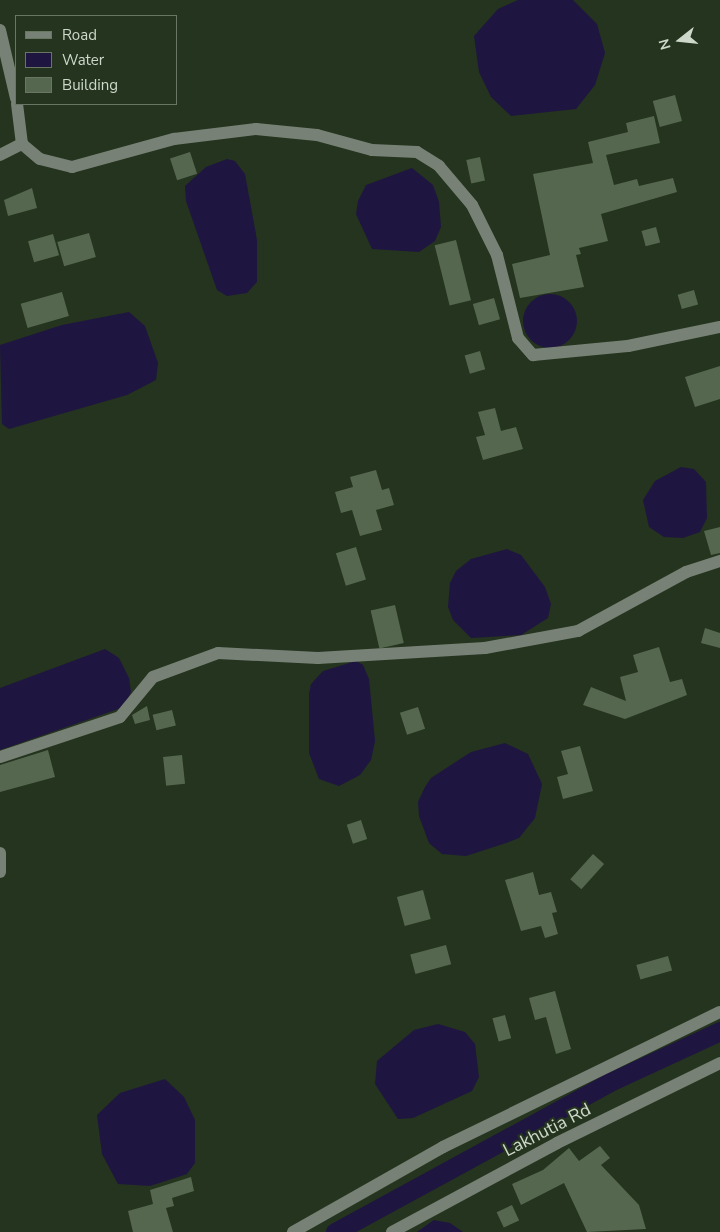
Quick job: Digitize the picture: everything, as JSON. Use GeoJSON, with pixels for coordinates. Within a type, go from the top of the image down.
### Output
{"type":"FeatureCollection","features":[{"type":"Feature","properties":{"kind":"street"},"geometry":{"type":"LineString","coordinates":[[0,30],[15,94]]}},
{"type":"Feature","properties":{"kind":"street"},"geometry":{"type":"LineString","coordinates":[[18,105],[22,144],[40,159],[72,167],[174,139],[256,129],[317,135],[372,150],[417,152],[439,166],[472,205],[497,255],[518,338],[533,355],[628,346],[720,327]]}},
{"type":"Feature","properties":{"kind":"street"},"geometry":{"type":"LineString","coordinates":[[0,156],[22,144]]}},
{"type":"Feature","properties":{"kind":"street"},"geometry":{"type":"LineString","coordinates":[[0,757],[120,717],[153,677],[218,653],[318,658],[485,648],[578,631],[686,572],[720,561]]}},
{"type":"Feature","properties":{"kind":"street"},"geometry":{"type":"LineString","coordinates":[[0,853],[0,872]]}},
{"type":"Feature","properties":{"kind":"street"},"geometry":{"type":"LineString","coordinates":[[293,1232],[443,1147],[720,1012]]}},
{"type":"Feature","properties":{"kind":"street","name":"Lakhutia Rd"},"geometry":{"type":"LineString","coordinates":[[392,1232],[557,1143],[720,1063]]}},
{"type":"Feature","properties":{"kind":"water"},"geometry":{"type":"Polygon","coordinates":[[[518,0],[573,0],[597,24],[605,53],[595,85],[576,109],[511,116],[491,97],[479,72],[474,36],[498,9],[518,0]]]}},
{"type":"Feature","properties":{"kind":"water"},"geometry":{"type":"Polygon","coordinates":[[[227,159],[235,161],[245,174],[257,240],[257,282],[247,293],[227,296],[217,290],[186,201],[185,186],[206,167],[227,159]]]}},
{"type":"Feature","properties":{"kind":"water"},"geometry":{"type":"Polygon","coordinates":[[[412,168],[433,185],[439,202],[441,227],[435,241],[419,252],[372,249],[356,214],[358,201],[366,185],[412,168]]]}},
{"type":"Feature","properties":{"kind":"water"},"geometry":{"type":"Polygon","coordinates":[[[545,294],[555,294],[565,298],[573,306],[577,321],[573,336],[565,344],[555,348],[545,348],[535,344],[527,336],[523,326],[523,316],[527,306],[535,298],[545,294]]]}},
{"type":"Feature","properties":{"kind":"water"},"geometry":{"type":"Polygon","coordinates":[[[129,312],[145,326],[158,363],[156,380],[127,395],[9,429],[2,424],[0,345],[62,325],[129,312]]]}},
{"type":"Feature","properties":{"kind":"water"},"geometry":{"type":"Polygon","coordinates":[[[681,467],[694,469],[706,482],[707,518],[700,532],[683,538],[664,537],[649,527],[643,500],[655,481],[681,467]]]}},
{"type":"Feature","properties":{"kind":"water"},"geometry":{"type":"Polygon","coordinates":[[[507,549],[521,555],[545,587],[551,604],[548,618],[521,635],[471,638],[453,620],[448,607],[450,583],[456,571],[471,559],[507,549]]]}},
{"type":"Feature","properties":{"kind":"water"},"geometry":{"type":"Polygon","coordinates":[[[105,649],[119,658],[129,678],[131,692],[124,707],[0,750],[0,688],[105,649]]]}},
{"type":"Feature","properties":{"kind":"water"},"geometry":{"type":"Polygon","coordinates":[[[356,661],[363,665],[369,679],[375,741],[371,760],[360,775],[339,786],[319,779],[309,753],[309,694],[311,684],[323,671],[356,661]]]}},
{"type":"Feature","properties":{"kind":"water"},"geometry":{"type":"Polygon","coordinates":[[[505,743],[528,754],[542,784],[535,818],[519,838],[466,856],[442,854],[429,843],[419,816],[418,802],[425,787],[431,778],[471,752],[505,743]]]}},
{"type":"Feature","properties":{"kind":"water"},"geometry":{"type":"Polygon","coordinates":[[[438,1024],[465,1032],[475,1044],[479,1077],[472,1091],[413,1118],[398,1119],[375,1084],[377,1061],[414,1030],[438,1024]]]}},
{"type":"Feature","properties":{"kind":"water"},"geometry":{"type":"Polygon","coordinates":[[[165,1079],[184,1097],[195,1120],[195,1163],[187,1174],[150,1186],[118,1184],[102,1154],[97,1115],[120,1093],[165,1079]]]}},
{"type":"Feature","properties":{"kind":"water"},"geometry":{"type":"Polygon","coordinates":[[[434,1220],[450,1223],[463,1232],[417,1232],[434,1220]]]}},
{"type":"Feature","properties":{"kind":"building"},"geometry":{"type":"Polygon","coordinates":[[[675,95],[682,121],[660,127],[653,101],[675,95]]]}},
{"type":"Feature","properties":{"kind":"building"},"geometry":{"type":"Polygon","coordinates":[[[654,116],[660,143],[606,155],[614,185],[637,179],[639,186],[673,178],[677,192],[601,214],[608,241],[579,248],[581,254],[576,255],[584,287],[520,298],[512,264],[550,255],[533,174],[593,163],[588,142],[628,132],[626,123],[654,116]]]}},
{"type":"Feature","properties":{"kind":"building"},"geometry":{"type":"Polygon","coordinates":[[[190,152],[197,174],[177,180],[170,158],[190,152]]]}},
{"type":"Feature","properties":{"kind":"building"},"geometry":{"type":"Polygon","coordinates":[[[480,157],[485,180],[471,183],[466,160],[480,157]]]}},
{"type":"Feature","properties":{"kind":"building"},"geometry":{"type":"Polygon","coordinates":[[[32,188],[37,208],[8,216],[4,200],[32,188]]]}},
{"type":"Feature","properties":{"kind":"building"},"geometry":{"type":"Polygon","coordinates":[[[656,227],[660,242],[646,246],[642,231],[656,227]]]}},
{"type":"Feature","properties":{"kind":"building"},"geometry":{"type":"Polygon","coordinates":[[[89,233],[96,257],[64,266],[57,242],[89,233]]]}},
{"type":"Feature","properties":{"kind":"building"},"geometry":{"type":"Polygon","coordinates":[[[53,234],[59,255],[34,262],[28,241],[53,234]]]}},
{"type":"Feature","properties":{"kind":"building"},"geometry":{"type":"Polygon","coordinates":[[[456,240],[471,300],[450,305],[435,245],[456,240]]]}},
{"type":"Feature","properties":{"kind":"building"},"geometry":{"type":"Polygon","coordinates":[[[694,290],[698,304],[682,309],[678,295],[694,290]]]}},
{"type":"Feature","properties":{"kind":"building"},"geometry":{"type":"Polygon","coordinates":[[[62,292],[69,316],[28,328],[21,304],[62,292]]]}},
{"type":"Feature","properties":{"kind":"building"},"geometry":{"type":"Polygon","coordinates":[[[494,298],[500,319],[479,325],[473,304],[494,298]]]}},
{"type":"Feature","properties":{"kind":"building"},"geometry":{"type":"Polygon","coordinates":[[[480,351],[485,369],[470,374],[465,355],[480,351]]]}},
{"type":"Feature","properties":{"kind":"building"},"geometry":{"type":"Polygon","coordinates":[[[720,366],[720,399],[695,407],[685,377],[720,366]]]}},
{"type":"Feature","properties":{"kind":"building"},"geometry":{"type":"Polygon","coordinates":[[[495,408],[501,431],[516,427],[523,449],[483,460],[476,437],[485,435],[478,412],[495,408]]]}},
{"type":"Feature","properties":{"kind":"building"},"geometry":{"type":"Polygon","coordinates":[[[376,470],[382,490],[389,488],[394,505],[376,510],[382,530],[360,536],[352,510],[341,513],[335,492],[353,487],[350,477],[376,470]]]}},
{"type":"Feature","properties":{"kind":"building"},"geometry":{"type":"Polygon","coordinates":[[[720,527],[720,553],[711,555],[704,531],[720,527]]]}},
{"type":"Feature","properties":{"kind":"building"},"geometry":{"type":"Polygon","coordinates":[[[356,547],[366,580],[346,586],[336,553],[356,547]]]}},
{"type":"Feature","properties":{"kind":"building"},"geometry":{"type":"Polygon","coordinates":[[[395,605],[404,643],[379,649],[371,611],[395,605]]]}},
{"type":"Feature","properties":{"kind":"building"},"geometry":{"type":"Polygon","coordinates":[[[705,628],[720,633],[720,648],[701,643],[705,628]]]}},
{"type":"Feature","properties":{"kind":"building"},"geometry":{"type":"Polygon","coordinates":[[[659,647],[670,682],[682,679],[687,695],[625,719],[583,705],[591,687],[626,701],[620,677],[638,672],[633,655],[659,647]]]}},
{"type":"Feature","properties":{"kind":"building"},"geometry":{"type":"Polygon","coordinates":[[[147,706],[150,720],[135,724],[132,715],[147,706]]]}},
{"type":"Feature","properties":{"kind":"building"},"geometry":{"type":"Polygon","coordinates":[[[418,707],[425,729],[407,735],[400,713],[418,707]]]}},
{"type":"Feature","properties":{"kind":"building"},"geometry":{"type":"Polygon","coordinates":[[[172,710],[176,726],[156,730],[153,715],[172,710]]]}},
{"type":"Feature","properties":{"kind":"building"},"geometry":{"type":"Polygon","coordinates":[[[580,746],[593,791],[563,799],[557,777],[568,774],[561,751],[580,746]]]}},
{"type":"Feature","properties":{"kind":"building"},"geometry":{"type":"Polygon","coordinates":[[[48,750],[55,777],[0,792],[0,765],[48,750]]]}},
{"type":"Feature","properties":{"kind":"building"},"geometry":{"type":"Polygon","coordinates":[[[182,755],[185,784],[166,786],[163,757],[182,755]]]}},
{"type":"Feature","properties":{"kind":"building"},"geometry":{"type":"Polygon","coordinates":[[[361,820],[367,839],[353,844],[347,825],[361,820]]]}},
{"type":"Feature","properties":{"kind":"building"},"geometry":{"type":"Polygon","coordinates":[[[593,854],[604,864],[581,889],[570,879],[593,854]]]}},
{"type":"Feature","properties":{"kind":"building"},"geometry":{"type":"Polygon","coordinates":[[[533,872],[539,895],[551,892],[557,912],[552,913],[558,934],[545,938],[541,926],[521,931],[505,880],[533,872]]]}},
{"type":"Feature","properties":{"kind":"building"},"geometry":{"type":"Polygon","coordinates":[[[423,890],[431,919],[405,926],[397,897],[423,890]]]}},
{"type":"Feature","properties":{"kind":"building"},"geometry":{"type":"Polygon","coordinates":[[[446,945],[451,964],[415,974],[410,955],[446,945]]]}},
{"type":"Feature","properties":{"kind":"building"},"geometry":{"type":"Polygon","coordinates":[[[668,956],[672,970],[640,980],[636,965],[668,956]]]}},
{"type":"Feature","properties":{"kind":"building"},"geometry":{"type":"Polygon","coordinates":[[[555,991],[571,1049],[556,1054],[546,1017],[535,1020],[529,998],[555,991]]]}},
{"type":"Feature","properties":{"kind":"building"},"geometry":{"type":"Polygon","coordinates":[[[505,1015],[511,1038],[499,1042],[492,1018],[505,1015]]]}},
{"type":"Feature","properties":{"kind":"building"},"geometry":{"type":"Polygon","coordinates":[[[600,1146],[610,1158],[601,1165],[639,1205],[646,1229],[587,1232],[564,1183],[521,1205],[512,1184],[543,1170],[569,1148],[579,1161],[600,1146]]]}},
{"type":"Feature","properties":{"kind":"building"},"geometry":{"type":"Polygon","coordinates":[[[191,1177],[194,1191],[172,1198],[174,1206],[166,1208],[173,1232],[133,1232],[128,1211],[153,1204],[150,1190],[191,1177]]]}},
{"type":"Feature","properties":{"kind":"building"},"geometry":{"type":"Polygon","coordinates":[[[512,1205],[519,1220],[504,1228],[497,1212],[512,1205]]]}},
{"type":"Feature","properties":{"kind":"waterway"},"geometry":{"type":"LineString","coordinates":[[335,1232],[610,1082],[720,1031]]}}]}
